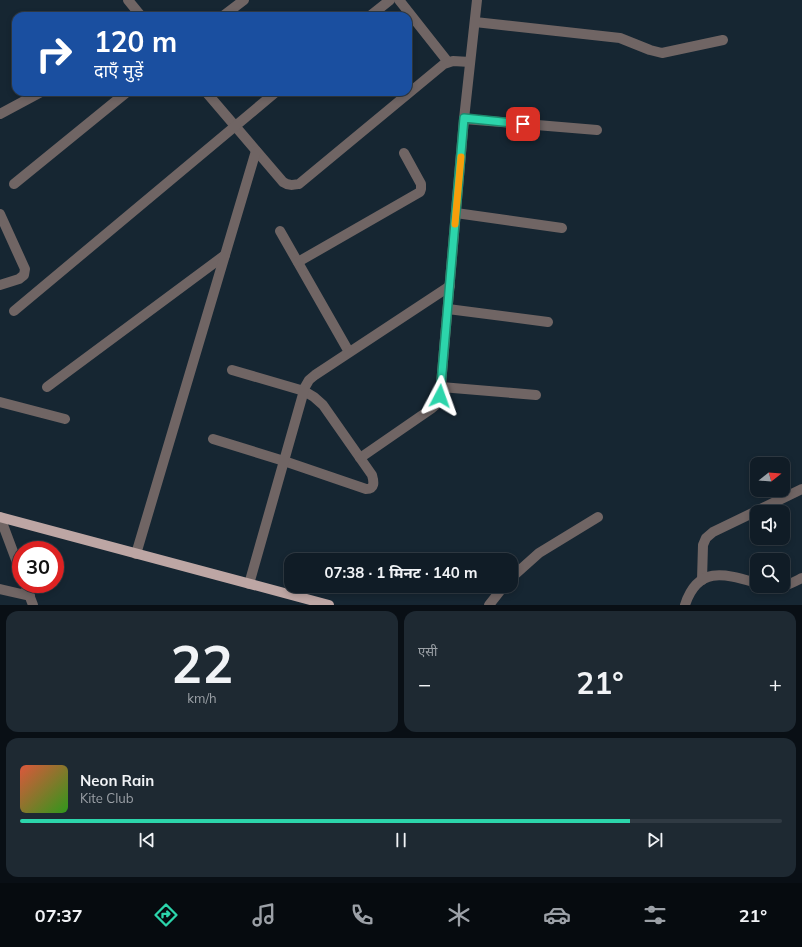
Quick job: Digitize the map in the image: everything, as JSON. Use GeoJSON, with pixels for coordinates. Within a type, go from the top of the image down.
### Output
{"type":"FeatureCollection","features":[{"type":"Feature","properties":{"kind":"main road"},"geometry":{"type":"LineString","coordinates":[[0,517],[329,605]]}},
{"type":"Feature","properties":{"kind":"street"},"geometry":{"type":"LineString","coordinates":[[128,0],[138,12]]}},
{"type":"Feature","properties":{"kind":"street"},"geometry":{"type":"LineString","coordinates":[[228,12],[244,0]]}},
{"type":"Feature","properties":{"kind":"street"},"geometry":{"type":"LineString","coordinates":[[375,12],[390,0]]}},
{"type":"Feature","properties":{"kind":"street"},"geometry":{"type":"LineString","coordinates":[[399,0],[408,12]]}},
{"type":"Feature","properties":{"kind":"street"},"geometry":{"type":"LineString","coordinates":[[360,458],[432,409],[437,404],[440,396],[464,118],[477,0]]}},
{"type":"Feature","properties":{"kind":"street"},"geometry":{"type":"LineString","coordinates":[[412,16],[448,62]]}},
{"type":"Feature","properties":{"kind":"street"},"geometry":{"type":"LineString","coordinates":[[475,22],[620,38],[636,43],[650,50],[662,53],[723,40]]}},
{"type":"Feature","properties":{"kind":"street"},"geometry":{"type":"LineString","coordinates":[[412,90],[448,62],[470,62]]}},
{"type":"Feature","properties":{"kind":"street"},"geometry":{"type":"LineString","coordinates":[[0,114],[34,96]]}},
{"type":"Feature","properties":{"kind":"street"},"geometry":{"type":"LineString","coordinates":[[14,184],[122,96]]}},
{"type":"Feature","properties":{"kind":"street"},"geometry":{"type":"LineString","coordinates":[[210,96],[287,185],[299,184],[405,96]]}},
{"type":"Feature","properties":{"kind":"street"},"geometry":{"type":"LineString","coordinates":[[14,311],[271,96]]}},
{"type":"Feature","properties":{"kind":"street"},"geometry":{"type":"LineString","coordinates":[[464,118],[597,130]]}},
{"type":"Feature","properties":{"kind":"street"},"geometry":{"type":"LineString","coordinates":[[136,554],[256,151]]}},
{"type":"Feature","properties":{"kind":"street"},"geometry":{"type":"LineString","coordinates":[[298,262],[420,192],[420,184],[404,153]]}},
{"type":"Feature","properties":{"kind":"street"},"geometry":{"type":"LineString","coordinates":[[456,213],[562,228]]}},
{"type":"Feature","properties":{"kind":"street"},"geometry":{"type":"LineString","coordinates":[[0,214],[25,269],[24,275],[19,279],[0,285]]}},
{"type":"Feature","properties":{"kind":"street"},"geometry":{"type":"LineString","coordinates":[[280,231],[350,352]]}},
{"type":"Feature","properties":{"kind":"street"},"geometry":{"type":"LineString","coordinates":[[47,387],[225,255]]}},
{"type":"Feature","properties":{"kind":"street"},"geometry":{"type":"LineString","coordinates":[[249,584],[304,391],[309,380],[450,286]]}},
{"type":"Feature","properties":{"kind":"street"},"geometry":{"type":"LineString","coordinates":[[448,309],[548,322]]}},
{"type":"Feature","properties":{"kind":"street"},"geometry":{"type":"LineString","coordinates":[[214,439],[366,489],[370,489],[373,486],[374,482],[372,475],[323,405],[314,397],[304,391],[232,370]]}},
{"type":"Feature","properties":{"kind":"street"},"geometry":{"type":"LineString","coordinates":[[441,387],[536,395]]}},
{"type":"Feature","properties":{"kind":"street"},"geometry":{"type":"LineString","coordinates":[[0,402],[65,419]]}},
{"type":"Feature","properties":{"kind":"street"},"geometry":{"type":"LineString","coordinates":[[702,580],[703,545],[706,538],[713,532],[802,489]]}},
{"type":"Feature","properties":{"kind":"street"},"geometry":{"type":"LineString","coordinates":[[0,517],[12,549]]}},
{"type":"Feature","properties":{"kind":"street"},"geometry":{"type":"LineString","coordinates":[[518,572],[539,553],[598,517]]}},
{"type":"Feature","properties":{"kind":"street"},"geometry":{"type":"LineString","coordinates":[[685,605],[688,594],[693,587],[711,575],[733,576],[750,581]]}},
{"type":"Feature","properties":{"kind":"street"},"geometry":{"type":"LineString","coordinates":[[790,583],[802,578]]}},
{"type":"Feature","properties":{"kind":"street"},"geometry":{"type":"LineString","coordinates":[[0,589],[32,601]]}},
{"type":"Feature","properties":{"kind":"street"},"geometry":{"type":"LineString","coordinates":[[489,605],[498,593]]}},
{"type":"Feature","properties":{"kind":"slow traffic"},"geometry":{"type":"LineString","coordinates":[[455,224],[461,157]]}},
{"type":"Feature","properties":{"kind":"route"},"geometry":{"type":"LineString","coordinates":[[440,396],[464,118],[523,124]]}}]}
